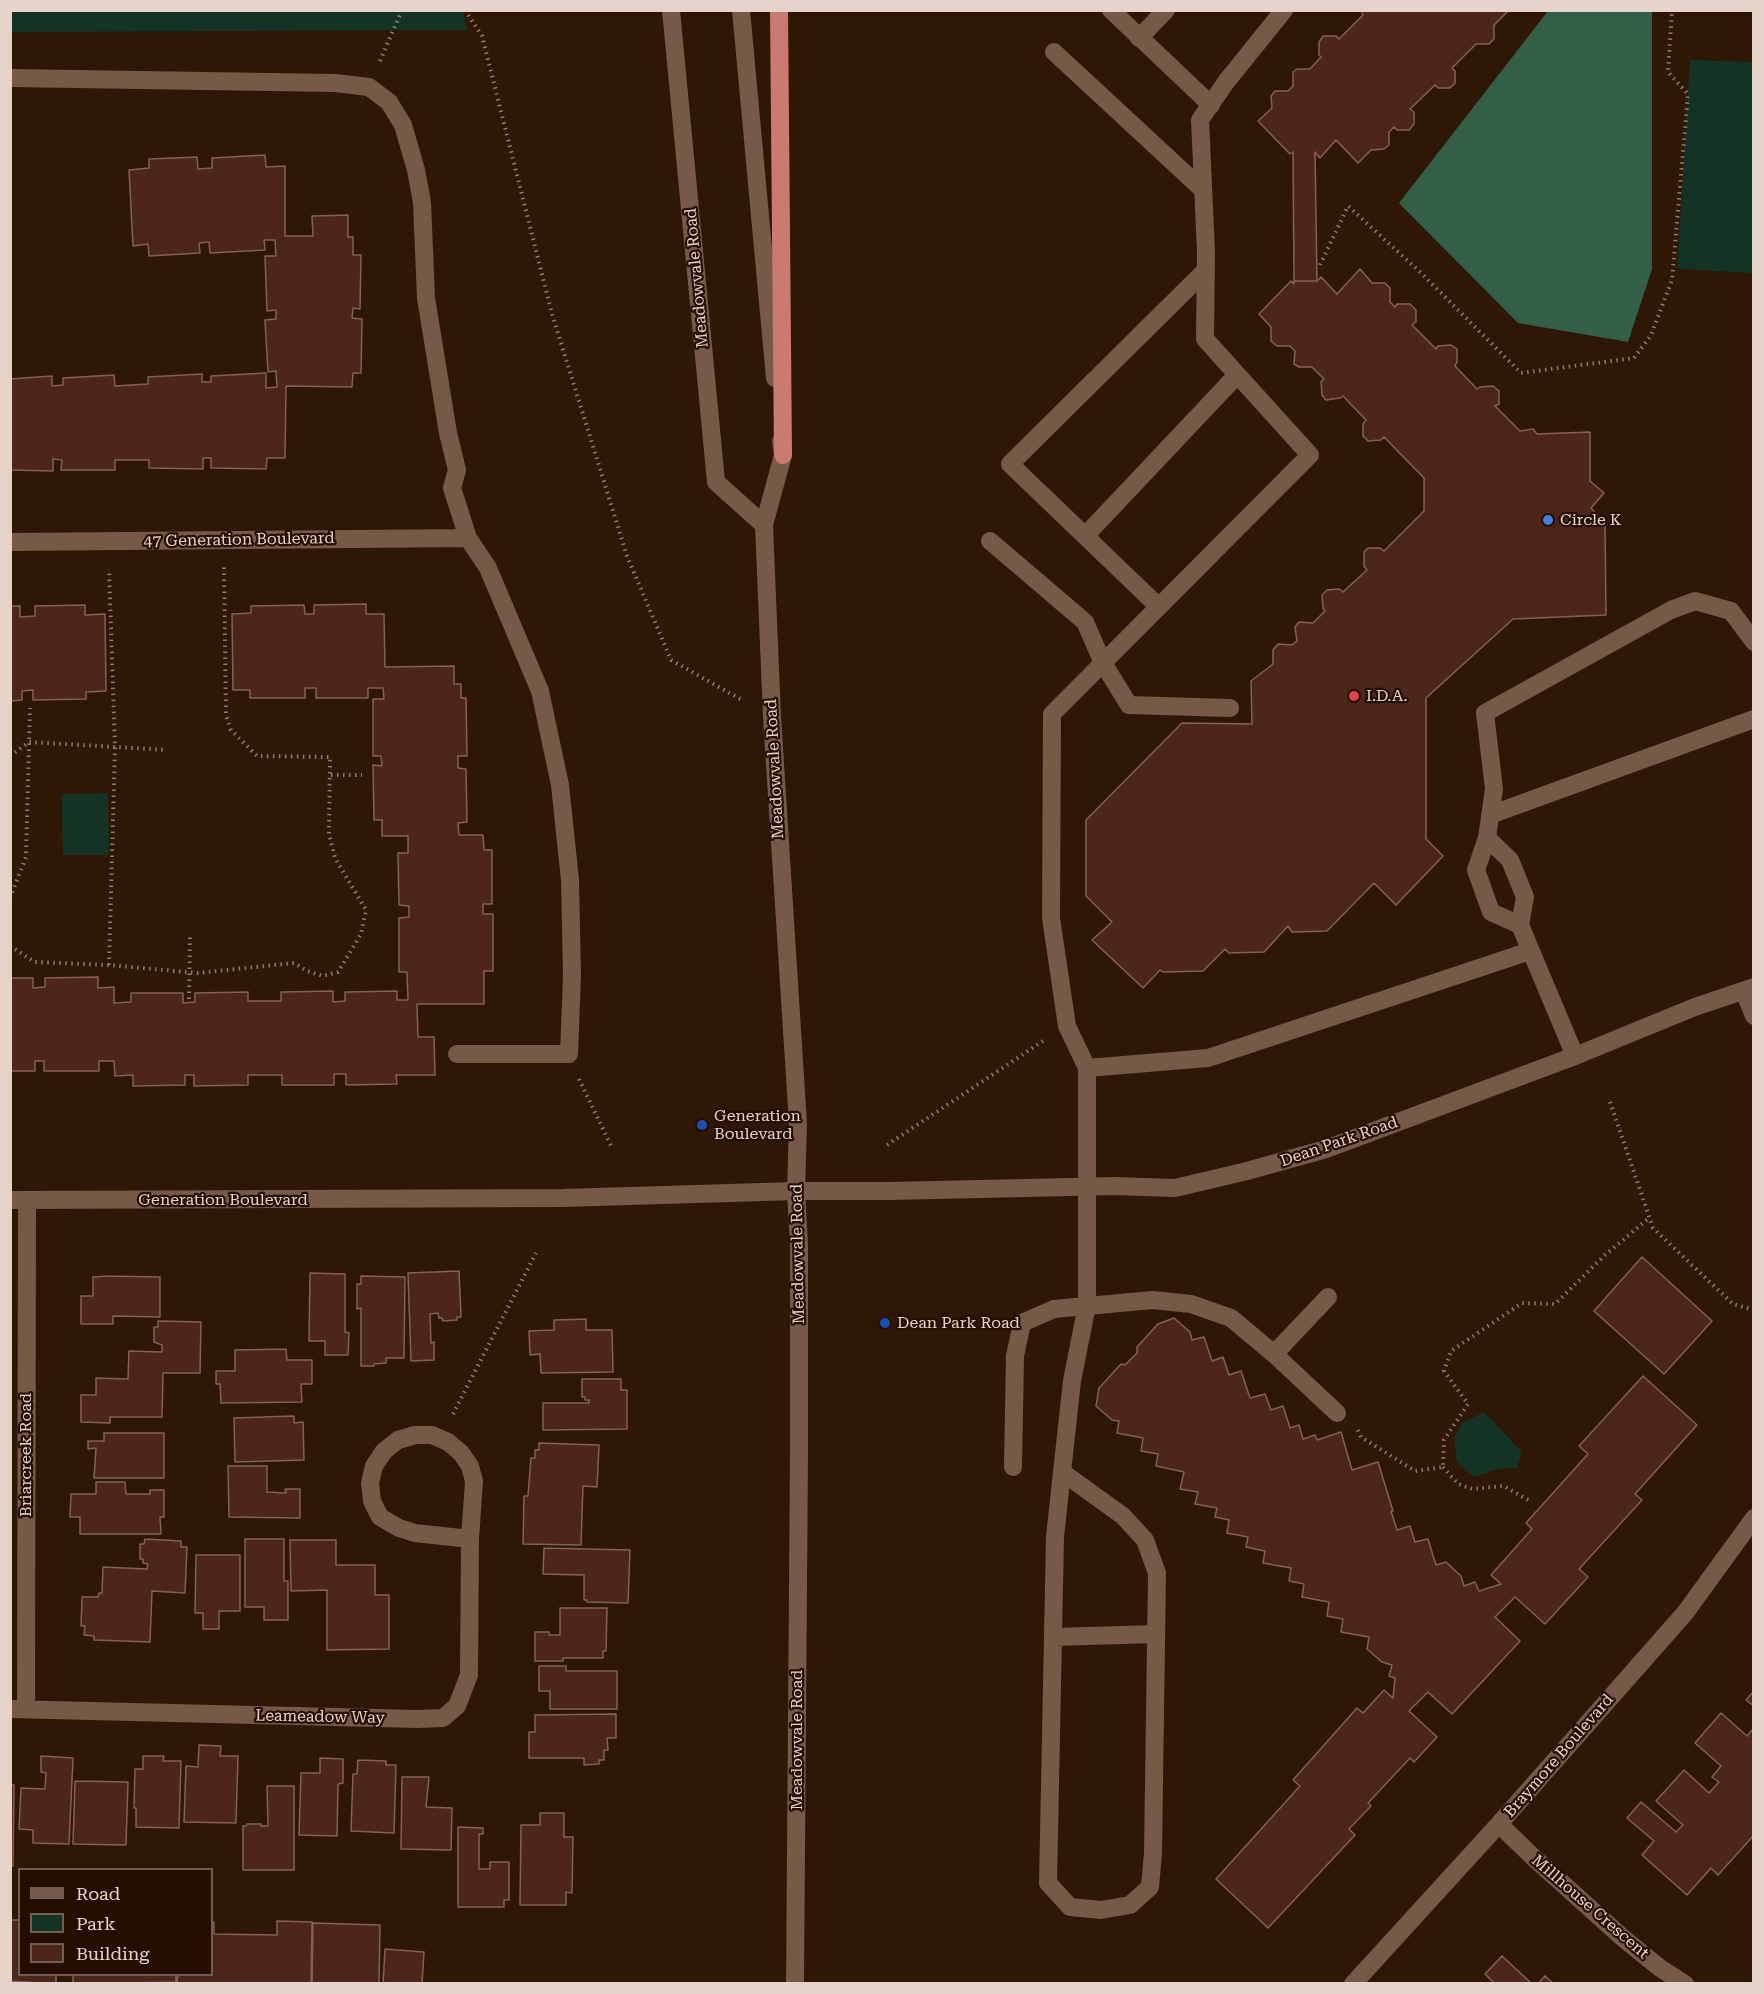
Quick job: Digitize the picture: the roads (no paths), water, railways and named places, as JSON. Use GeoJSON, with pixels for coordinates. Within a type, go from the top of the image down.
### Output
{"type":"FeatureCollection","features":[{"type":"Feature","properties":{"kind":"highway"},"geometry":{"type":"LineString","coordinates":[[779,10],[783,455]]}},
{"type":"Feature","properties":{"kind":"street","name":"Meadowvale Road"},"geometry":{"type":"LineString","coordinates":[[671,10],[716,482],[764,525]]}},
{"type":"Feature","properties":{"kind":"street","name":"Meadowvale Road"},"geometry":{"type":"LineString","coordinates":[[741,10],[783,455],[764,525],[772,717],[798,1124],[796,1191],[799,1245],[799,1453],[795,1983]]}},
{"type":"Feature","properties":{"kind":"street"},"geometry":{"type":"LineString","coordinates":[[1111,10],[1211,105]]}},
{"type":"Feature","properties":{"kind":"street"},"geometry":{"type":"LineString","coordinates":[[1139,38],[1166,10]]}},
{"type":"Feature","properties":{"kind":"street"},"geometry":{"type":"LineString","coordinates":[[1062,1472],[1123,1516],[1145,1540],[1157,1573],[1153,1853],[1150,1887],[1130,1905],[1101,1910],[1070,1907],[1048,1883],[1055,1537],[1062,1472],[1072,1381],[1087,1305],[1087,1068],[1067,1026],[1051,918],[1052,714],[1310,455],[1205,339],[1206,270],[1200,120],[1226,82],[1284,10]]}},
{"type":"Feature","properties":{"kind":"street"},"geometry":{"type":"LineString","coordinates":[[1054,52],[1203,190]]}},
{"type":"Feature","properties":{"kind":"street"},"geometry":{"type":"LineString","coordinates":[[10,78],[335,83],[369,87],[388,102],[403,124],[416,170],[423,212],[424,282],[430,331],[448,433],[458,470],[452,488],[468,538],[488,568],[540,691],[556,766],[566,832],[572,918],[569,1054],[457,1054]]}},
{"type":"Feature","properties":{"kind":"street"},"geometry":{"type":"LineString","coordinates":[[1159,608],[1010,464],[1206,270]]}},
{"type":"Feature","properties":{"kind":"street"},"geometry":{"type":"LineString","coordinates":[[1085,536],[1237,375]]}},
{"type":"Feature","properties":{"kind":"street","name":"47 Generation Boulevard"},"geometry":{"type":"LineString","coordinates":[[10,542],[468,538]]}},
{"type":"Feature","properties":{"kind":"street"},"geometry":{"type":"LineString","coordinates":[[990,541],[1085,622],[1103,663],[1129,705],[1230,708]]}},
{"type":"Feature","properties":{"kind":"street"},"geometry":{"type":"LineString","coordinates":[[1520,925],[1491,912],[1476,870],[1487,838],[1494,789],[1485,713],[1671,610],[1695,601],[1731,611],[1754,642]]}},
{"type":"Feature","properties":{"kind":"street"},"geometry":{"type":"LineString","coordinates":[[1490,815],[1754,719]]}},
{"type":"Feature","properties":{"kind":"street"},"geometry":{"type":"LineString","coordinates":[[1487,838],[1510,860],[1525,897],[1520,925],[1575,1056]]}},
{"type":"Feature","properties":{"kind":"street"},"geometry":{"type":"LineString","coordinates":[[1087,1068],[1208,1058],[1530,951]]}},
{"type":"Feature","properties":{"kind":"street"},"geometry":{"type":"LineString","coordinates":[[1749,989],[1754,1016]]}},
{"type":"Feature","properties":{"kind":"street","name":"Dean Park Road"},"geometry":{"type":"LineString","coordinates":[[796,1191],[1086,1186],[1175,1188],[1247,1172],[1326,1149],[1575,1056],[1695,1007],[1749,989]]}},
{"type":"Feature","properties":{"kind":"street","name":"Generation Boulevard"},"geometry":{"type":"LineString","coordinates":[[19,1200],[563,1198],[796,1191]]}},
{"type":"Feature","properties":{"kind":"street","name":"Briarcreek Road"},"geometry":{"type":"LineString","coordinates":[[18,1709],[19,1200]]}},
{"type":"Feature","properties":{"kind":"street"},"geometry":{"type":"LineString","coordinates":[[1274,1354],[1328,1297]]}},
{"type":"Feature","properties":{"kind":"street"},"geometry":{"type":"LineString","coordinates":[[1013,1467],[1015,1356],[1022,1323],[1054,1309],[1153,1300],[1191,1304],[1231,1318],[1274,1354],[1337,1413]]}},
{"type":"Feature","properties":{"kind":"street","name":"Leameadow Way"},"geometry":{"type":"LineString","coordinates":[[18,1709],[442,1718],[457,1706],[468,1675],[470,1539],[474,1481],[470,1466],[461,1452],[448,1442],[432,1435],[415,1435],[398,1440],[384,1451],[374,1466],[370,1484],[372,1501],[380,1517],[399,1528],[416,1533],[470,1539]]}},
{"type":"Feature","properties":{"kind":"street","name":"Braymore Boulevard"},"geometry":{"type":"LineString","coordinates":[[1353,1983],[1499,1824],[1685,1613],[1754,1518]]}},
{"type":"Feature","properties":{"kind":"street"},"geometry":{"type":"LineString","coordinates":[[1053,1637],[1156,1634]]}},
{"type":"Feature","properties":{"kind":"street","name":"Millhouse Crescent"},"geometry":{"type":"LineString","coordinates":[[1499,1824],[1623,1938],[1660,1968],[1684,1983]]}},
{"type":"Feature","properties":{"kind":"place","name":"Circle K"},"geometry":{"type":"Point","coordinates":[1548,520]}},
{"type":"Feature","properties":{"kind":"place","name":"I.D.A."},"geometry":{"type":"Point","coordinates":[1354,696]}},
{"type":"Feature","properties":{"kind":"place","name":"Generation Boulevard"},"geometry":{"type":"Point","coordinates":[702,1125]}},
{"type":"Feature","properties":{"kind":"place","name":"Dean Park Road"},"geometry":{"type":"Point","coordinates":[885,1323]}}]}
